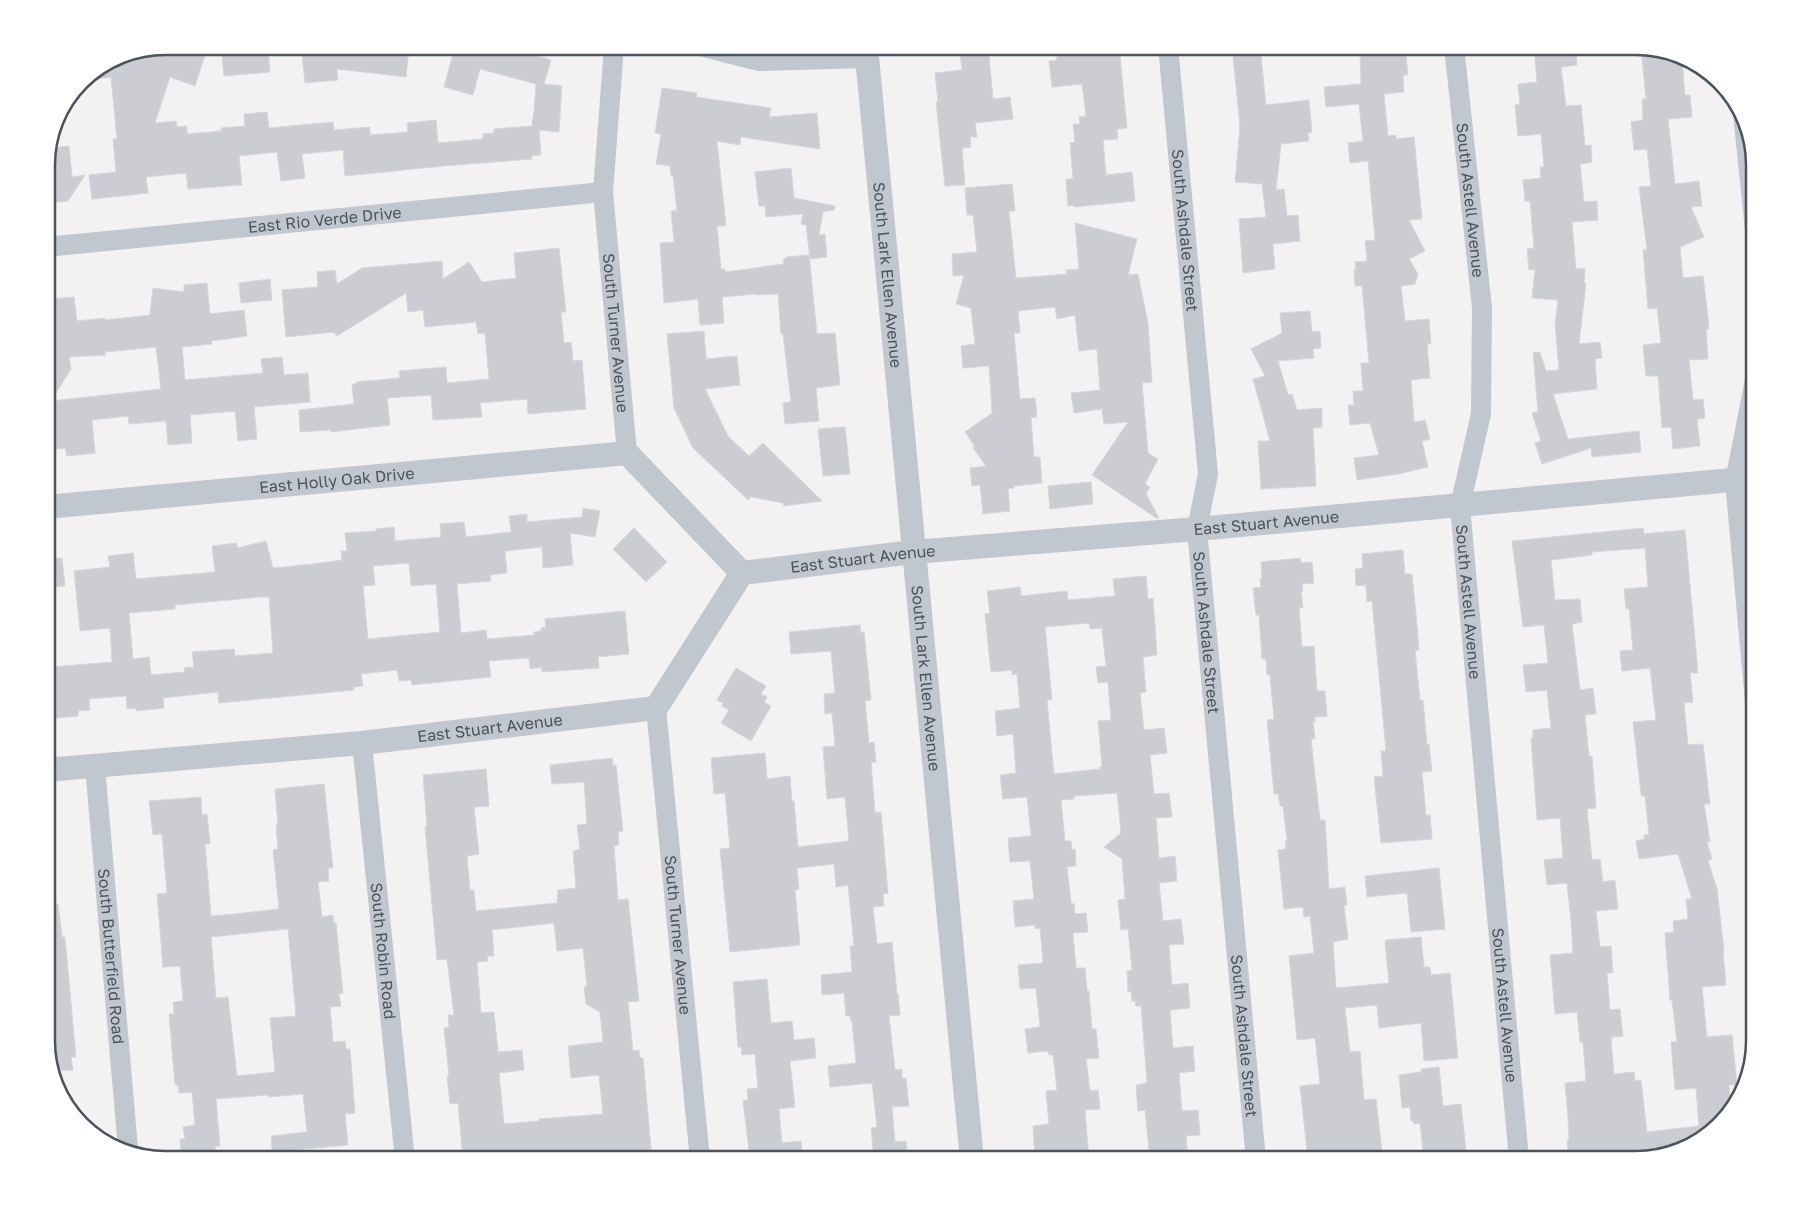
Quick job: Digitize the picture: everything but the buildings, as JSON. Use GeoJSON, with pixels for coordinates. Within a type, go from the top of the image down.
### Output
{"type":"FeatureCollection","features":[{"type":"Feature","properties":{"kind":"street","name":"South Turner Avenue"},"geometry":{"type":"LineString","coordinates":[[613,55],[603,192],[627,453]]}},
{"type":"Feature","properties":{"kind":"street"},"geometry":{"type":"LineString","coordinates":[[735,55],[759,61],[830,55]]}},
{"type":"Feature","properties":{"kind":"street","name":"South Lark Ellen Avenue"},"geometry":{"type":"LineString","coordinates":[[866,55],[971,1151]]}},
{"type":"Feature","properties":{"kind":"street","name":"South Ashdale Street"},"geometry":{"type":"LineString","coordinates":[[1169,55],[1208,474],[1197,529],[1255,1151]]}},
{"type":"Feature","properties":{"kind":"street","name":"South Astell Avenue"},"geometry":{"type":"LineString","coordinates":[[1455,55],[1482,308],[1481,414],[1460,506],[1518,1151]]}},
{"type":"Feature","properties":{"kind":"street","name":"East Rio Verde Drive"},"geometry":{"type":"LineString","coordinates":[[55,246],[603,192]]}},
{"type":"Feature","properties":{"kind":"street"},"geometry":{"type":"LineString","coordinates":[[627,453],[742,572],[656,708]]}},
{"type":"Feature","properties":{"kind":"street","name":"East Holly Oak Drive"},"geometry":{"type":"LineString","coordinates":[[55,506],[627,453]]}},
{"type":"Feature","properties":{"kind":"street"},"geometry":{"type":"LineString","coordinates":[[1745,479],[1746,501]]}},
{"type":"Feature","properties":{"kind":"street","name":"East Stuart Avenue"},"geometry":{"type":"LineString","coordinates":[[742,572],[913,552],[1460,506],[1745,479]]}},
{"type":"Feature","properties":{"kind":"street","name":"South Turner Avenue"},"geometry":{"type":"LineString","coordinates":[[656,708],[699,1151]]}},
{"type":"Feature","properties":{"kind":"street","name":"East Stuart Avenue"},"geometry":{"type":"LineString","coordinates":[[55,769],[362,743],[656,708]]}},
{"type":"Feature","properties":{"kind":"street","name":"South Robin Road"},"geometry":{"type":"LineString","coordinates":[[362,743],[404,1151]]}},
{"type":"Feature","properties":{"kind":"street","name":"South Butterfield Road"},"geometry":{"type":"LineString","coordinates":[[95,766],[128,1144]]}}]}
